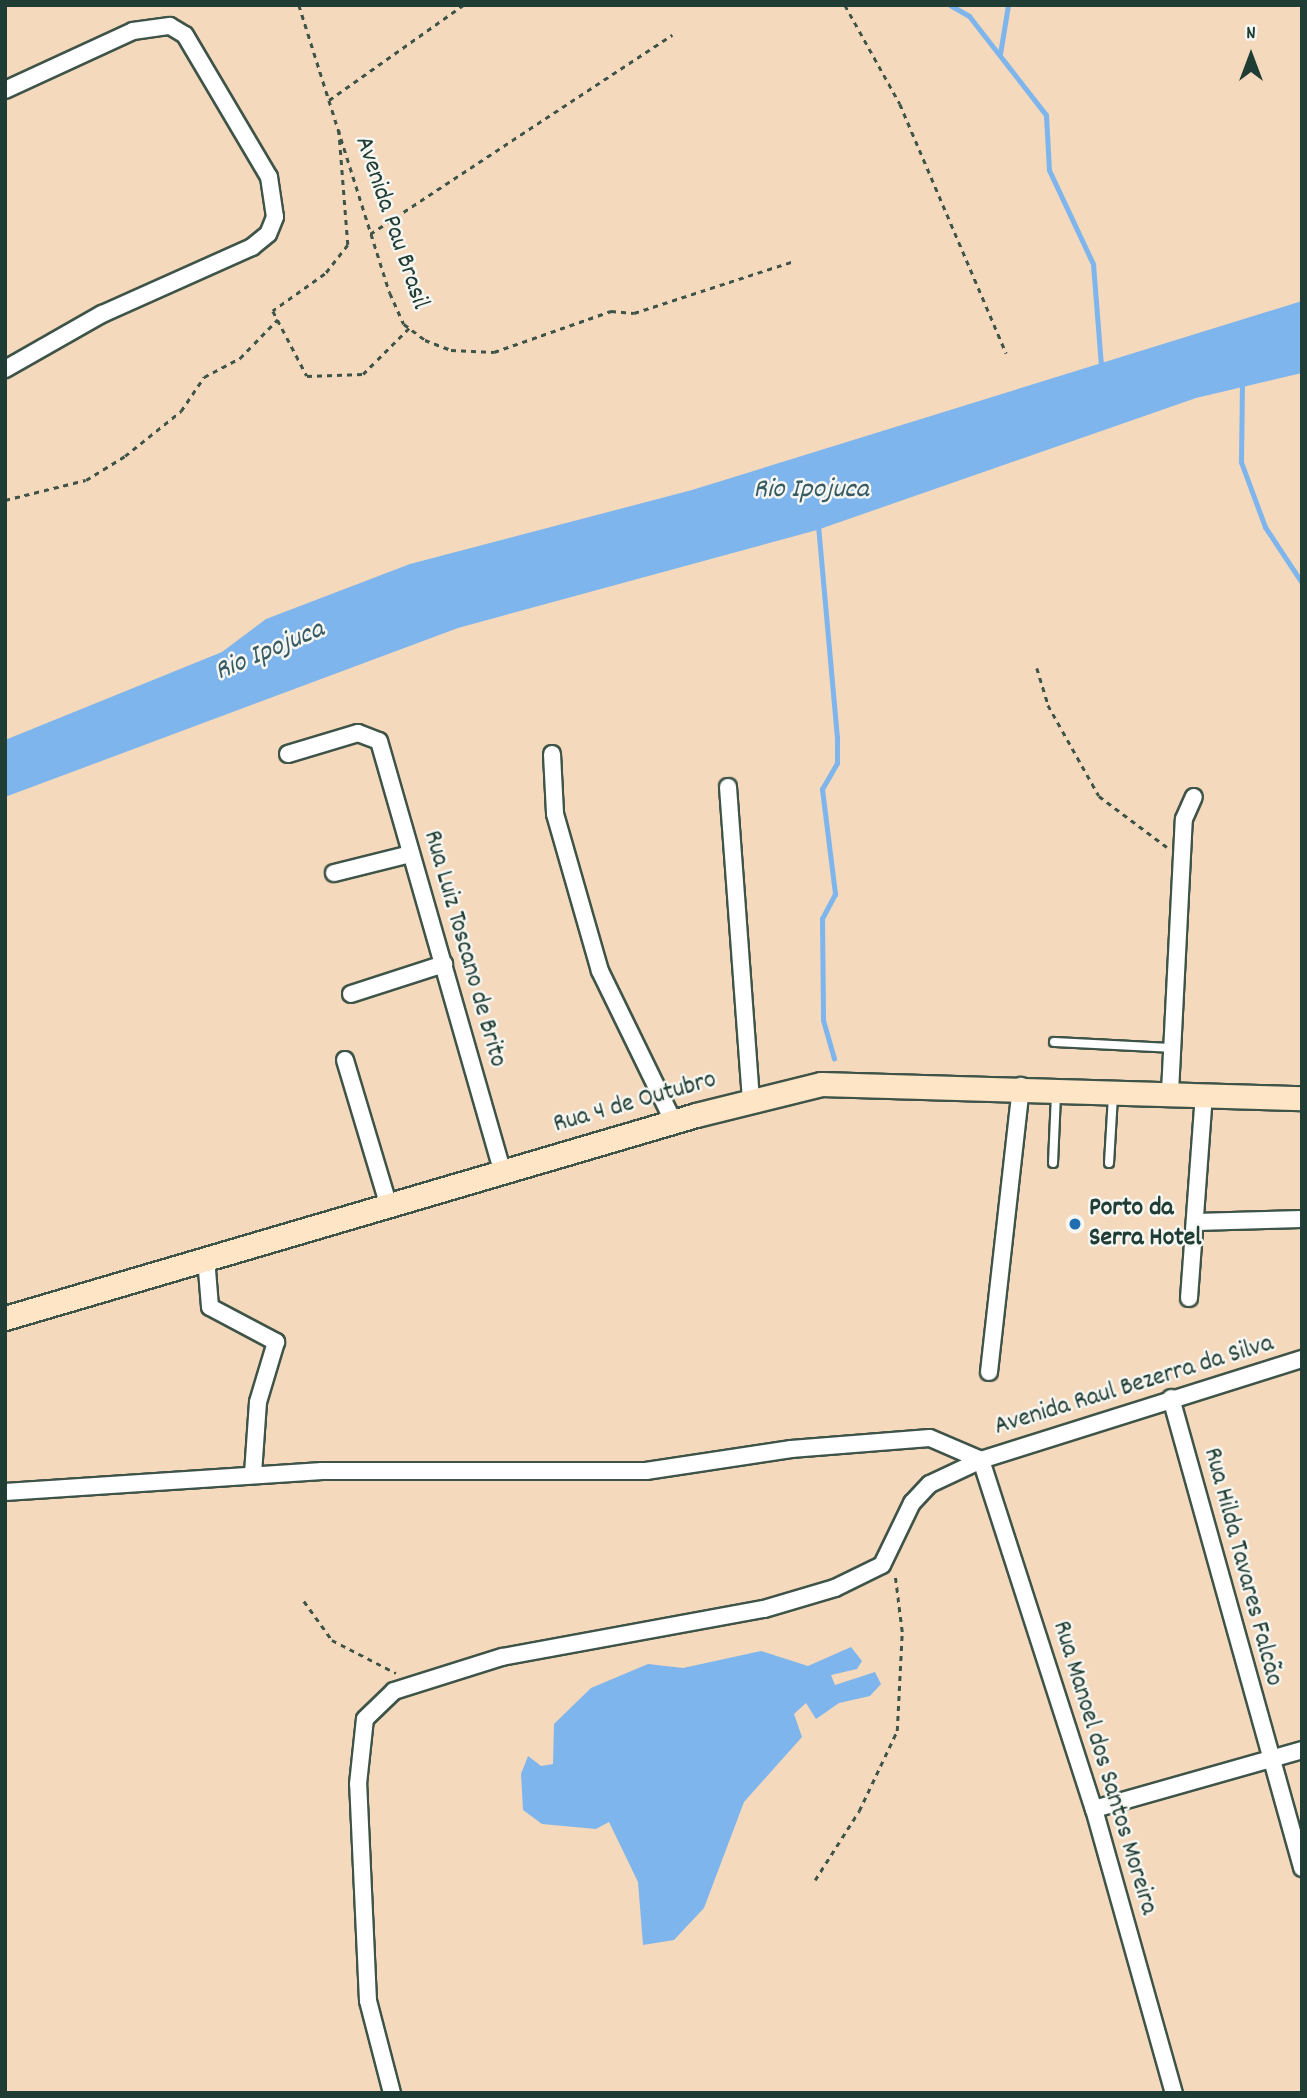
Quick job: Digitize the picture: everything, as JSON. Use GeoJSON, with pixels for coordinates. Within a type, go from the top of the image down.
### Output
{"type":"FeatureCollection","features":[{"type":"Feature","properties":{"kind":"main road","name":"Rua 4 de Outubro"},"geometry":{"type":"LineString","coordinates":[[5,1318],[673,1121],[751,1099],[821,1084],[1056,1087],[1302,1098]]}},
{"type":"Feature","properties":{"kind":"street"},"geometry":{"type":"LineString","coordinates":[[5,90],[133,31],[170,26],[185,35],[269,177],[275,217],[268,234],[252,247],[102,314],[5,369]]}},
{"type":"Feature","properties":{"kind":"street","name":"Rua Luiz Toscano de Brito"},"geometry":{"type":"LineString","coordinates":[[288,754],[358,733],[379,741],[502,1171]]}},
{"type":"Feature","properties":{"kind":"street"},"geometry":{"type":"LineString","coordinates":[[552,754],[555,814],[600,971],[673,1121]]}},
{"type":"Feature","properties":{"kind":"street"},"geometry":{"type":"LineString","coordinates":[[728,787],[751,1099]]}},
{"type":"Feature","properties":{"kind":"street"},"geometry":{"type":"LineString","coordinates":[[1170,1092],[1184,819],[1194,797]]}},
{"type":"Feature","properties":{"kind":"street"},"geometry":{"type":"LineString","coordinates":[[334,873],[410,854]]}},
{"type":"Feature","properties":{"kind":"street"},"geometry":{"type":"LineString","coordinates":[[351,995],[444,964]]}},
{"type":"Feature","properties":{"kind":"street"},"geometry":{"type":"LineString","coordinates":[[345,1060],[388,1203]]}},
{"type":"Feature","properties":{"kind":"street"},"geometry":{"type":"LineString","coordinates":[[989,1372],[1021,1086]]}},
{"type":"Feature","properties":{"kind":"street"},"geometry":{"type":"LineString","coordinates":[[1189,1298],[1205,1094]]}},
{"type":"Feature","properties":{"kind":"street"},"geometry":{"type":"LineString","coordinates":[[1195,1222],[1302,1219]]}},
{"type":"Feature","properties":{"kind":"street"},"geometry":{"type":"LineString","coordinates":[[206,1258],[210,1307],[276,1342],[258,1402],[253,1474]]}},
{"type":"Feature","properties":{"kind":"street","name":"Avenida Raul Bezerra da Silva"},"geometry":{"type":"LineString","coordinates":[[893,1552],[920,1493],[981,1460],[1171,1398],[1302,1359]]}},
{"type":"Feature","properties":{"kind":"street","name":"Rua Hilda Tavares Falcão"},"geometry":{"type":"LineString","coordinates":[[1171,1398],[1269,1759],[1302,1868]]}},
{"type":"Feature","properties":{"kind":"street"},"geometry":{"type":"LineString","coordinates":[[5,1492],[253,1474],[646,1471],[791,1449],[930,1438],[981,1460]]}},
{"type":"Feature","properties":{"kind":"street","name":"Rua Manoel dos Santos Moreira"},"geometry":{"type":"LineString","coordinates":[[981,1460],[1094,1810],[1174,2093]]}},
{"type":"Feature","properties":{"kind":"street"},"geometry":{"type":"LineString","coordinates":[[392,2093],[368,2001],[360,1737],[365,1719],[383,1700],[419,1681],[502,1657],[764,1609],[869,1574],[893,1552]]}},
{"type":"Feature","properties":{"kind":"street"},"geometry":{"type":"LineString","coordinates":[[1094,1810],[1302,1750]]}},
{"type":"Feature","properties":{"kind":"lane"},"geometry":{"type":"LineString","coordinates":[[1054,1042],[1171,1048]]}},
{"type":"Feature","properties":{"kind":"lane"},"geometry":{"type":"LineString","coordinates":[[1053,1163],[1056,1087]]}},
{"type":"Feature","properties":{"kind":"lane"},"geometry":{"type":"LineString","coordinates":[[1109,1163],[1114,1089]]}},
{"type":"Feature","properties":{"kind":"path","name":"Avenida Pau Brasil"},"geometry":{"type":"LineString","coordinates":[[299,5],[339,125],[370,234],[409,328],[452,350],[494,352],[611,311],[634,313],[794,261]]}},
{"type":"Feature","properties":{"kind":"path"},"geometry":{"type":"LineString","coordinates":[[329,100],[463,5]]}},
{"type":"Feature","properties":{"kind":"path"},"geometry":{"type":"LineString","coordinates":[[845,5],[900,104],[1006,354]]}},
{"type":"Feature","properties":{"kind":"path"},"geometry":{"type":"LineString","coordinates":[[370,234],[672,35]]}},
{"type":"Feature","properties":{"kind":"path"},"geometry":{"type":"LineString","coordinates":[[339,125],[348,245],[324,274],[273,311],[307,376],[363,374],[409,328]]}},
{"type":"Feature","properties":{"kind":"path"},"geometry":{"type":"LineString","coordinates":[[5,500],[86,480],[125,456],[181,411],[204,377],[240,358],[278,319]]}},
{"type":"Feature","properties":{"kind":"path"},"geometry":{"type":"LineString","coordinates":[[1037,668],[1048,705],[1099,796],[1181,857]]}},
{"type":"Feature","properties":{"kind":"path"},"geometry":{"type":"LineString","coordinates":[[815,1881],[859,1811],[897,1731],[902,1632],[893,1552]]}},
{"type":"Feature","properties":{"kind":"path"},"geometry":{"type":"LineString","coordinates":[[304,1601],[331,1640],[361,1660],[419,1681]]}},
{"type":"Feature","properties":{"kind":"water","name":"Rio Ipojuca"},"geometry":{"type":"Polygon","coordinates":[[[1302,301],[1302,373],[1196,398],[817,530],[458,628],[5,797],[5,740],[222,652],[266,619],[410,564],[692,490],[1302,301]]]}},
{"type":"Feature","properties":{"kind":"water"},"geometry":{"type":"Polygon","coordinates":[[[851,1647],[862,1661],[857,1669],[831,1675],[835,1685],[875,1672],[881,1684],[870,1696],[839,1703],[816,1719],[806,1703],[794,1714],[802,1737],[744,1802],[704,1908],[674,1940],[643,1945],[638,1882],[609,1822],[596,1829],[542,1824],[523,1810],[521,1774],[528,1756],[541,1766],[553,1764],[554,1724],[591,1688],[648,1664],[683,1668],[761,1651],[808,1666],[851,1647]]]}},
{"type":"Feature","properties":{"kind":"waterway"},"geometry":{"type":"LineString","coordinates":[[950,5],[969,16],[1046,115],[1049,170],[1093,264],[1101,366]]}},
{"type":"Feature","properties":{"kind":"waterway"},"geometry":{"type":"LineString","coordinates":[[1000,54],[1008,5]]}},
{"type":"Feature","properties":{"kind":"waterway"},"geometry":{"type":"LineString","coordinates":[[1242,381],[1241,462],[1265,527],[1302,583]]}},
{"type":"Feature","properties":{"kind":"waterway"},"geometry":{"type":"LineString","coordinates":[[818,525],[837,737],[837,763],[822,789],[835,894],[822,918],[823,1020],[834,1058]]}},
{"type":"Feature","properties":{"kind":"place","name":"Porto da Serra Hotel"},"geometry":{"type":"Point","coordinates":[1075,1224]}}]}
